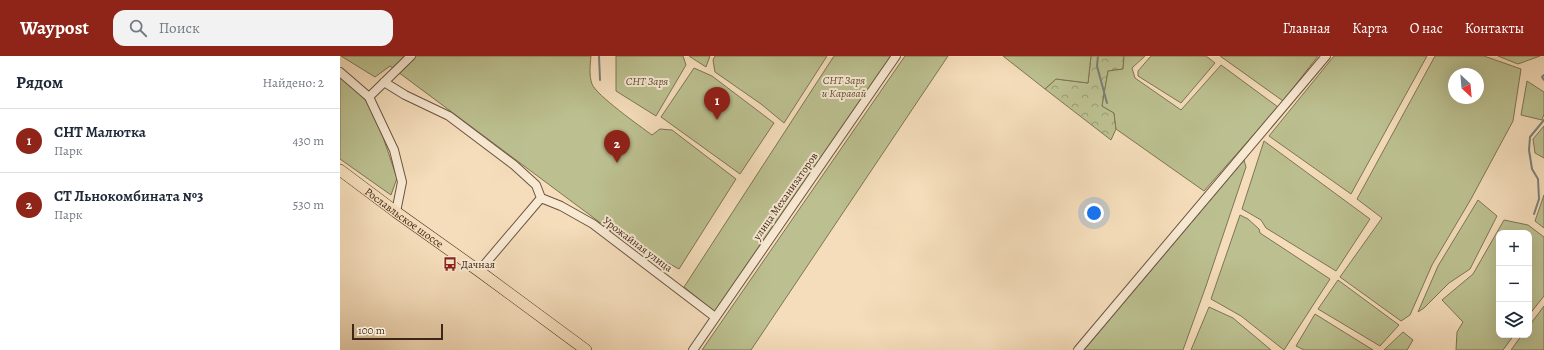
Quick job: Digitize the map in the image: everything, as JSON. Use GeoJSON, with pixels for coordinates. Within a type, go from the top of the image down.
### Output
{"type":"FeatureCollection","features":[{"type":"Feature","properties":{"kind":"main road","name":"Рославльское шоссе"},"geometry":{"type":"LineString","coordinates":[[340,170],[586,350]]}},
{"type":"Feature","properties":{"kind":"street"},"geometry":{"type":"LineString","coordinates":[[369,97],[411,56]]}},
{"type":"Feature","properties":{"kind":"street","name":"улица Механизаторов"},"geometry":{"type":"LineString","coordinates":[[694,350],[715,317],[896,56]]}},
{"type":"Feature","properties":{"kind":"street"},"geometry":{"type":"LineString","coordinates":[[1078,350],[1326,56]]}},
{"type":"Feature","properties":{"kind":"street"},"geometry":{"type":"LineString","coordinates":[[340,72],[369,97],[394,150],[402,182],[396,212]]}},
{"type":"Feature","properties":{"kind":"street"},"geometry":{"type":"LineString","coordinates":[[384,82],[405,95],[449,116],[514,165],[536,185],[540,198],[479,271]]}},
{"type":"Feature","properties":{"kind":"street","name":"Урожайная улица"},"geometry":{"type":"LineString","coordinates":[[540,198],[561,206],[593,224],[715,317]]}},
{"type":"Feature","properties":{"kind":"green space"},"geometry":{"type":"Polygon","coordinates":[[[341,56],[591,56],[590,74],[592,84],[595,89],[610,103],[652,135],[660,129],[672,130],[736,179],[679,269],[618,236],[390,66],[375,77],[341,56]]]}},
{"type":"Feature","properties":{"kind":"green space","name":"СНТ Заря"},"geometry":{"type":"Polygon","coordinates":[[[616,56],[683,56],[686,65],[656,116],[616,91],[616,56]]]}},
{"type":"Feature","properties":{"kind":"green space","name":"СНТ Заря"},"geometry":{"type":"Polygon","coordinates":[[[689,56],[710,56],[706,67],[689,56]]]}},
{"type":"Feature","properties":{"kind":"green space","name":"СНТ Заря и Каравай"},"geometry":{"type":"Polygon","coordinates":[[[715,56],[827,56],[784,123],[761,104],[715,72],[713,60],[715,56]]]}},
{"type":"Feature","properties":{"kind":"green space","name":"СНТ Заря и Каравай"},"geometry":{"type":"Polygon","coordinates":[[[834,56],[895,56],[719,315],[684,287],[834,56]]]}},
{"type":"Feature","properties":{"kind":"green space","name":"СНТ Заря и Каравай"},"geometry":{"type":"Polygon","coordinates":[[[905,56],[948,56],[751,350],[702,350],[905,56]]]}},
{"type":"Feature","properties":{"kind":"green space"},"geometry":{"type":"Polygon","coordinates":[[[1003,56],[1091,56],[1088,83],[1056,79],[1045,89],[1003,56]]]}},
{"type":"Feature","properties":{"kind":"green space"},"geometry":{"type":"Polygon","coordinates":[[[1091,56],[1124,56],[1123,69],[1108,71],[1102,106],[1114,113],[1116,129],[1111,140],[1045,89],[1056,79],[1088,83],[1091,56]]]}},
{"type":"Feature","properties":{"kind":"green space"},"geometry":{"type":"Polygon","coordinates":[[[1124,56],[1145,56],[1132,68],[1135,78],[1181,110],[1221,65],[1278,107],[1204,191],[1116,129],[1114,113],[1102,106],[1108,71],[1123,69],[1124,56]]]}},
{"type":"Feature","properties":{"kind":"green space"},"geometry":{"type":"Polygon","coordinates":[[[1151,56],[1206,56],[1215,63],[1181,103],[1138,76],[1138,71],[1151,56]]]}},
{"type":"Feature","properties":{"kind":"green space"},"geometry":{"type":"Polygon","coordinates":[[[1220,56],[1318,56],[1283,101],[1220,56]]]}},
{"type":"Feature","properties":{"kind":"green space"},"geometry":{"type":"Polygon","coordinates":[[[1334,56],[1427,56],[1351,194],[1269,136],[1334,56]]]}},
{"type":"Feature","properties":{"kind":"green space"},"geometry":{"type":"Polygon","coordinates":[[[1435,56],[1484,56],[1521,69],[1513,121],[1471,199],[1432,265],[1410,315],[1401,321],[1340,277],[1382,218],[1357,199],[1435,56]]]}},
{"type":"Feature","properties":{"kind":"green space"},"geometry":{"type":"Polygon","coordinates":[[[1498,56],[1540,56],[1518,64],[1498,56]]]}},
{"type":"Feature","properties":{"kind":"green space"},"geometry":{"type":"Polygon","coordinates":[[[694,68],[712,76],[774,123],[740,174],[661,117],[694,68]]]}},
{"type":"Feature","properties":{"kind":"green space"},"geometry":{"type":"Polygon","coordinates":[[[340,73],[373,108],[397,178],[391,195],[340,159],[340,73]]]}},
{"type":"Feature","properties":{"kind":"green space"},"geometry":{"type":"Polygon","coordinates":[[[1527,81],[1544,92],[1544,114],[1542,120],[1521,115],[1527,81]]]}},
{"type":"Feature","properties":{"kind":"green space"},"geometry":{"type":"Polygon","coordinates":[[[1544,126],[1544,158],[1535,153],[1533,139],[1544,126]]]}},
{"type":"Feature","properties":{"kind":"green space"},"geometry":{"type":"Polygon","coordinates":[[[1264,141],[1370,219],[1336,271],[1266,228],[1261,220],[1242,209],[1264,141]]]}},
{"type":"Feature","properties":{"kind":"green space"},"geometry":{"type":"Polygon","coordinates":[[[1244,160],[1246,167],[1183,350],[1084,350],[1244,160]]]}},
{"type":"Feature","properties":{"kind":"green space"},"geometry":{"type":"Polygon","coordinates":[[[1544,195],[1544,228],[1535,221],[1544,195]]]}},
{"type":"Feature","properties":{"kind":"green space"},"geometry":{"type":"Polygon","coordinates":[[[1478,200],[1497,216],[1470,269],[1449,283],[1418,312],[1438,266],[1478,200]]]}},
{"type":"Feature","properties":{"kind":"green space"},"geometry":{"type":"Polygon","coordinates":[[[1240,215],[1248,219],[1259,229],[1260,233],[1330,279],[1284,350],[1241,316],[1211,299],[1240,215]]]}},
{"type":"Feature","properties":{"kind":"green space"},"geometry":{"type":"Polygon","coordinates":[[[1504,220],[1528,225],[1544,237],[1544,296],[1532,311],[1532,230],[1498,230],[1504,220]]]}},
{"type":"Feature","properties":{"kind":"green space"},"geometry":{"type":"Polygon","coordinates":[[[1496,234],[1496,338],[1512,338],[1503,350],[1456,350],[1457,332],[1463,322],[1442,300],[1473,274],[1496,234]]]}},
{"type":"Feature","properties":{"kind":"green space"},"geometry":{"type":"Polygon","coordinates":[[[1338,280],[1399,325],[1380,346],[1318,309],[1338,280]]]}},
{"type":"Feature","properties":{"kind":"green space"},"geometry":{"type":"Polygon","coordinates":[[[1544,306],[1544,350],[1511,350],[1520,338],[1532,338],[1532,322],[1544,306]]]}},
{"type":"Feature","properties":{"kind":"green space"},"geometry":{"type":"Polygon","coordinates":[[[1209,307],[1233,318],[1271,350],[1191,350],[1209,307]]]}},
{"type":"Feature","properties":{"kind":"green space"},"geometry":{"type":"Polygon","coordinates":[[[1315,314],[1373,350],[1304,350],[1296,346],[1315,314]]]}},
{"type":"Feature","properties":{"kind":"green space"},"geometry":{"type":"Polygon","coordinates":[[[1403,332],[1413,340],[1407,350],[1384,350],[1403,332]]]}},
{"type":"Feature","properties":{"kind":"waterway"},"geometry":{"type":"LineString","coordinates":[[599,56],[600,80]]}},
{"type":"Feature","properties":{"kind":"waterway"},"geometry":{"type":"LineString","coordinates":[[1098,56],[1097,66],[1107,103]]}},
{"type":"Feature","properties":{"kind":"waterway"},"geometry":{"type":"LineString","coordinates":[[1544,75],[1542,77],[1544,80]]}},
{"type":"Feature","properties":{"kind":"waterway"},"geometry":{"type":"LineString","coordinates":[[1534,214],[1539,199],[1538,179],[1532,169],[1529,150],[1530,137],[1544,120]]}},
{"type":"Feature","properties":{"kind":"place","name":"СНТ Малютка"},"geometry":{"type":"Point","coordinates":[717,120]}},
{"type":"Feature","properties":{"kind":"place","name":"СТ Льнокомбината №3"},"geometry":{"type":"Point","coordinates":[617,163]}},
{"type":"Feature","properties":{"kind":"place","name":"Дачная"},"geometry":{"type":"Point","coordinates":[450,264]}}]}
